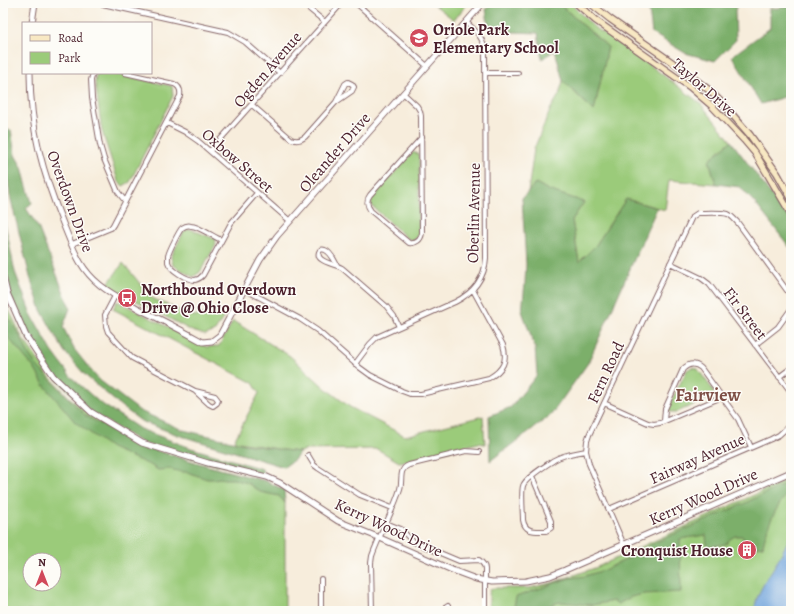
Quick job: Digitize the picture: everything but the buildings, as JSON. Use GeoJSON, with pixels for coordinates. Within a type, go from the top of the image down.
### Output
{"type":"FeatureCollection","features":[{"type":"Feature","properties":{"kind":"main road","name":"Taylor Drive"},"geometry":{"type":"LineString","coordinates":[[576,3],[595,20],[690,87],[712,106],[744,140],[754,153],[791,214]]}},
{"type":"Feature","properties":{"kind":"main road","name":"Taylor Drive"},"geometry":{"type":"LineString","coordinates":[[590,3],[610,20],[676,65],[709,90],[750,135],[777,173],[791,198]]}},
{"type":"Feature","properties":{"kind":"street"},"geometry":{"type":"LineString","coordinates":[[32,22],[35,3]]}},
{"type":"Feature","properties":{"kind":"street"},"geometry":{"type":"LineString","coordinates":[[98,3],[228,32],[245,42],[280,73]]}},
{"type":"Feature","properties":{"kind":"street"},"geometry":{"type":"LineString","coordinates":[[302,3],[325,22]]}},
{"type":"Feature","properties":{"kind":"street","name":"Ogden Avenue"},"geometry":{"type":"LineString","coordinates":[[210,151],[342,3]]}},
{"type":"Feature","properties":{"kind":"street"},"geometry":{"type":"LineString","coordinates":[[356,3],[427,66]]}},
{"type":"Feature","properties":{"kind":"street","name":"Oleander Drive"},"geometry":{"type":"LineString","coordinates":[[223,330],[263,255],[277,236],[483,3]]}},
{"type":"Feature","properties":{"kind":"street","name":"Oberlin Avenue"},"geometry":{"type":"LineString","coordinates":[[355,364],[370,344],[380,336],[465,297],[473,290],[483,272],[486,258],[485,52],[484,44],[479,35],[466,22]]}},
{"type":"Feature","properties":{"kind":"street"},"geometry":{"type":"LineString","coordinates":[[486,73],[518,73]]}},
{"type":"Feature","properties":{"kind":"street","name":"Overdown Drive"},"geometry":{"type":"LineString","coordinates":[[30,74],[32,114],[39,155],[49,187],[80,263],[91,277],[115,296],[203,342],[212,341],[220,335],[223,330]]}},
{"type":"Feature","properties":{"kind":"street"},"geometry":{"type":"LineString","coordinates":[[93,74],[91,80],[92,98],[100,145],[104,159],[118,192],[125,201]]}},
{"type":"Feature","properties":{"kind":"street"},"geometry":{"type":"LineString","coordinates":[[72,244],[111,228],[180,96],[178,87],[174,84],[129,74]]}},
{"type":"Feature","properties":{"kind":"street"},"geometry":{"type":"LineString","coordinates":[[252,104],[291,139],[296,140],[305,137],[336,102],[352,91],[354,87],[352,84],[348,82],[345,84],[336,102]]}},
{"type":"Feature","properties":{"kind":"street"},"geometry":{"type":"LineString","coordinates":[[403,93],[420,111],[422,120],[422,137],[422,233],[422,237],[418,242],[409,243],[371,211],[368,207],[368,200],[370,195],[422,137]]}},
{"type":"Feature","properties":{"kind":"street","name":"Oxbow Street"},"geometry":{"type":"LineString","coordinates":[[167,123],[191,136],[210,151],[290,221]]}},
{"type":"Feature","properties":{"kind":"street"},"geometry":{"type":"LineString","coordinates":[[222,240],[195,226],[189,225],[184,227],[180,231],[169,252],[169,264],[172,269],[177,272],[193,280],[199,279],[203,275],[233,220],[257,192]]}},
{"type":"Feature","properties":{"kind":"street","name":"Fern Road"},"geometry":{"type":"LineString","coordinates":[[624,545],[589,464],[586,451],[587,441],[692,217],[700,213],[725,214],[732,218],[738,223],[791,296]]}},
{"type":"Feature","properties":{"kind":"street"},"geometry":{"type":"LineString","coordinates":[[337,265],[320,259],[318,254],[319,251],[327,251],[337,265],[386,306],[394,316],[399,327]]}},
{"type":"Feature","properties":{"kind":"street","name":"Fir Street"},"geometry":{"type":"LineString","coordinates":[[670,263],[701,278],[709,284],[791,392]]}},
{"type":"Feature","properties":{"kind":"street","name":"Kerry Wood Drive"},"geometry":{"type":"LineString","coordinates":[[3,276],[7,293],[26,336],[54,376],[91,412],[142,443],[208,463],[267,478],[280,484],[338,521],[460,574],[486,581],[526,581],[550,576],[791,472]]}},
{"type":"Feature","properties":{"kind":"street"},"geometry":{"type":"LineString","coordinates":[[244,289],[294,315],[306,323],[355,364],[395,389],[410,394],[431,392],[489,378],[500,370],[505,354],[504,349],[473,290]]}},
{"type":"Feature","properties":{"kind":"street"},"geometry":{"type":"LineString","coordinates":[[115,296],[106,312],[105,319],[107,329],[111,335],[134,360],[195,391],[215,396],[218,400],[217,403],[214,406],[209,404],[195,391]]}},
{"type":"Feature","properties":{"kind":"street"},"geometry":{"type":"LineString","coordinates":[[755,345],[778,327],[791,308]]}},
{"type":"Feature","properties":{"kind":"street"},"geometry":{"type":"LineString","coordinates":[[664,421],[665,407],[684,369],[688,365],[694,364],[700,367],[738,419],[751,448]]}},
{"type":"Feature","properties":{"kind":"street"},"geometry":{"type":"LineString","coordinates":[[779,377],[791,368]]}},
{"type":"Feature","properties":{"kind":"street"},"geometry":{"type":"LineString","coordinates":[[604,403],[651,424],[657,424],[722,397]]}},
{"type":"Feature","properties":{"kind":"street","name":"Fairway Avenue"},"geometry":{"type":"LineString","coordinates":[[609,509],[776,437],[791,424]]}},
{"type":"Feature","properties":{"kind":"street"},"geometry":{"type":"LineString","coordinates":[[372,611],[372,560],[377,543],[401,486],[403,469],[406,466],[466,451],[479,452]]}},
{"type":"Feature","properties":{"kind":"street"},"geometry":{"type":"LineString","coordinates":[[532,476],[551,521],[551,528],[546,531],[528,530],[524,526],[523,486],[525,481],[557,458],[586,451]]}},
{"type":"Feature","properties":{"kind":"street"},"geometry":{"type":"LineString","coordinates":[[308,455],[314,465],[360,495],[392,508]]}},
{"type":"Feature","properties":{"kind":"street"},"geometry":{"type":"LineString","coordinates":[[386,523],[401,529],[414,542],[459,561],[479,560],[482,562],[485,567],[486,611]]}},
{"type":"Feature","properties":{"kind":"street"},"geometry":{"type":"LineString","coordinates":[[321,579],[321,611]]}},
{"type":"Feature","properties":{"kind":"street"},"geometry":{"type":"LineString","coordinates":[[440,611],[448,606]]}},
{"type":"Feature","properties":{"kind":"green space"},"geometry":{"type":"Polygon","coordinates":[[[432,3],[468,3],[454,20],[432,3]]]}},
{"type":"Feature","properties":{"kind":"green space"},"geometry":{"type":"Polygon","coordinates":[[[492,3],[558,3],[608,47],[594,111],[563,81],[555,50],[542,59],[538,33],[489,31],[486,9],[492,3]]]}},
{"type":"Feature","properties":{"kind":"green space"},"geometry":{"type":"Polygon","coordinates":[[[558,3],[570,3],[594,27],[638,56],[700,103],[731,141],[709,160],[716,184],[669,180],[665,210],[626,199],[596,245],[579,262],[572,220],[584,202],[548,190],[536,183],[528,192],[534,149],[551,108],[559,95],[563,81],[594,111],[608,47],[558,3]]]}},
{"type":"Feature","properties":{"kind":"green space"},"geometry":{"type":"Polygon","coordinates":[[[648,3],[738,3],[735,10],[736,40],[715,61],[685,53],[652,33],[648,3]]]}},
{"type":"Feature","properties":{"kind":"green space"},"geometry":{"type":"Polygon","coordinates":[[[791,6],[791,95],[761,104],[732,56],[770,28],[770,8],[791,6]]]}},
{"type":"Feature","properties":{"kind":"green space"},"geometry":{"type":"Polygon","coordinates":[[[116,74],[172,86],[173,96],[130,182],[123,186],[118,181],[102,131],[95,83],[96,75],[116,74]]]}},
{"type":"Feature","properties":{"kind":"green space"},"geometry":{"type":"Polygon","coordinates":[[[6,130],[11,130],[15,155],[22,167],[32,203],[26,208],[38,227],[70,308],[63,327],[74,349],[98,379],[140,411],[183,430],[245,444],[300,452],[295,459],[284,467],[178,435],[141,421],[86,376],[64,351],[41,310],[30,277],[10,196],[5,157],[6,130]]]}},
{"type":"Feature","properties":{"kind":"green space"},"geometry":{"type":"Polygon","coordinates":[[[731,141],[791,221],[791,249],[755,203],[740,187],[716,184],[709,160],[731,141]]]}},
{"type":"Feature","properties":{"kind":"green space"},"geometry":{"type":"Polygon","coordinates":[[[413,152],[418,154],[419,158],[419,236],[414,240],[408,239],[372,206],[371,199],[413,152]]]}},
{"type":"Feature","properties":{"kind":"green space"},"geometry":{"type":"Polygon","coordinates":[[[536,183],[548,190],[584,202],[572,220],[579,262],[596,245],[626,199],[657,208],[588,363],[551,415],[490,461],[489,416],[511,407],[537,375],[535,347],[522,311],[526,264],[522,198],[536,183]]]}},
{"type":"Feature","properties":{"kind":"green space"},"geometry":{"type":"Polygon","coordinates":[[[3,213],[15,272],[31,314],[52,351],[71,377],[99,402],[140,429],[191,448],[262,469],[263,474],[208,463],[142,443],[91,412],[53,376],[26,336],[3,276],[3,213]]]}},
{"type":"Feature","properties":{"kind":"green space"},"geometry":{"type":"Polygon","coordinates":[[[190,229],[215,239],[216,245],[200,272],[193,277],[173,265],[171,257],[184,231],[190,229]]]}},
{"type":"Feature","properties":{"kind":"green space"},"geometry":{"type":"Polygon","coordinates":[[[123,263],[152,298],[194,316],[222,311],[225,315],[215,331],[205,335],[192,331],[107,285],[123,263]]]}},
{"type":"Feature","properties":{"kind":"green space"},"geometry":{"type":"Polygon","coordinates":[[[3,297],[22,337],[50,377],[70,398],[106,426],[141,446],[266,481],[284,490],[285,611],[3,611],[3,297]]]}},
{"type":"Feature","properties":{"kind":"green space"},"geometry":{"type":"Polygon","coordinates":[[[3,299],[9,318],[28,353],[38,367],[86,416],[141,446],[266,481],[284,490],[285,503],[279,496],[260,492],[249,484],[233,479],[207,479],[187,472],[170,469],[158,470],[111,448],[75,422],[44,385],[34,368],[3,332],[3,299]]]}},
{"type":"Feature","properties":{"kind":"green space"},"geometry":{"type":"Polygon","coordinates":[[[117,301],[207,347],[219,346],[233,321],[290,356],[325,388],[350,407],[405,436],[483,416],[485,444],[478,443],[399,462],[377,449],[306,450],[300,452],[234,441],[259,393],[253,383],[113,309],[117,301]]]}},
{"type":"Feature","properties":{"kind":"green space"},"geometry":{"type":"Polygon","coordinates":[[[692,367],[697,368],[713,390],[714,396],[677,412],[669,412],[670,403],[687,370],[692,367]]]}},
{"type":"Feature","properties":{"kind":"green space"},"geometry":{"type":"Polygon","coordinates":[[[791,478],[791,611],[489,611],[490,589],[530,588],[551,583],[595,568],[791,478]]]}},
{"type":"Feature","properties":{"kind":"green space"},"geometry":{"type":"Polygon","coordinates":[[[791,481],[789,491],[771,519],[763,546],[756,547],[752,542],[743,540],[743,536],[735,536],[726,544],[707,547],[706,535],[680,539],[681,592],[644,594],[631,597],[618,604],[614,601],[592,605],[560,602],[532,611],[513,611],[516,597],[569,578],[585,576],[604,570],[629,558],[654,543],[791,481]]]}},
{"type":"Feature","properties":{"kind":"water"},"geometry":{"type":"Polygon","coordinates":[[[791,534],[791,611],[755,611],[755,605],[759,593],[779,559],[791,534]]]}},
{"type":"Feature","properties":{"kind":"place","name":"Oriole Park Elementary School"},"geometry":{"type":"Point","coordinates":[419,38]}},
{"type":"Feature","properties":{"kind":"place","name":"Northbound Overdown Drive @ Ohio Close"},"geometry":{"type":"Point","coordinates":[127,298]}},
{"type":"Feature","properties":{"kind":"place","name":"Cronquist House"},"geometry":{"type":"Point","coordinates":[747,550]}},
{"type":"Feature","properties":{"kind":"district","name":"Fairview"},"geometry":{"type":"Point","coordinates":[708,395]}}]}
